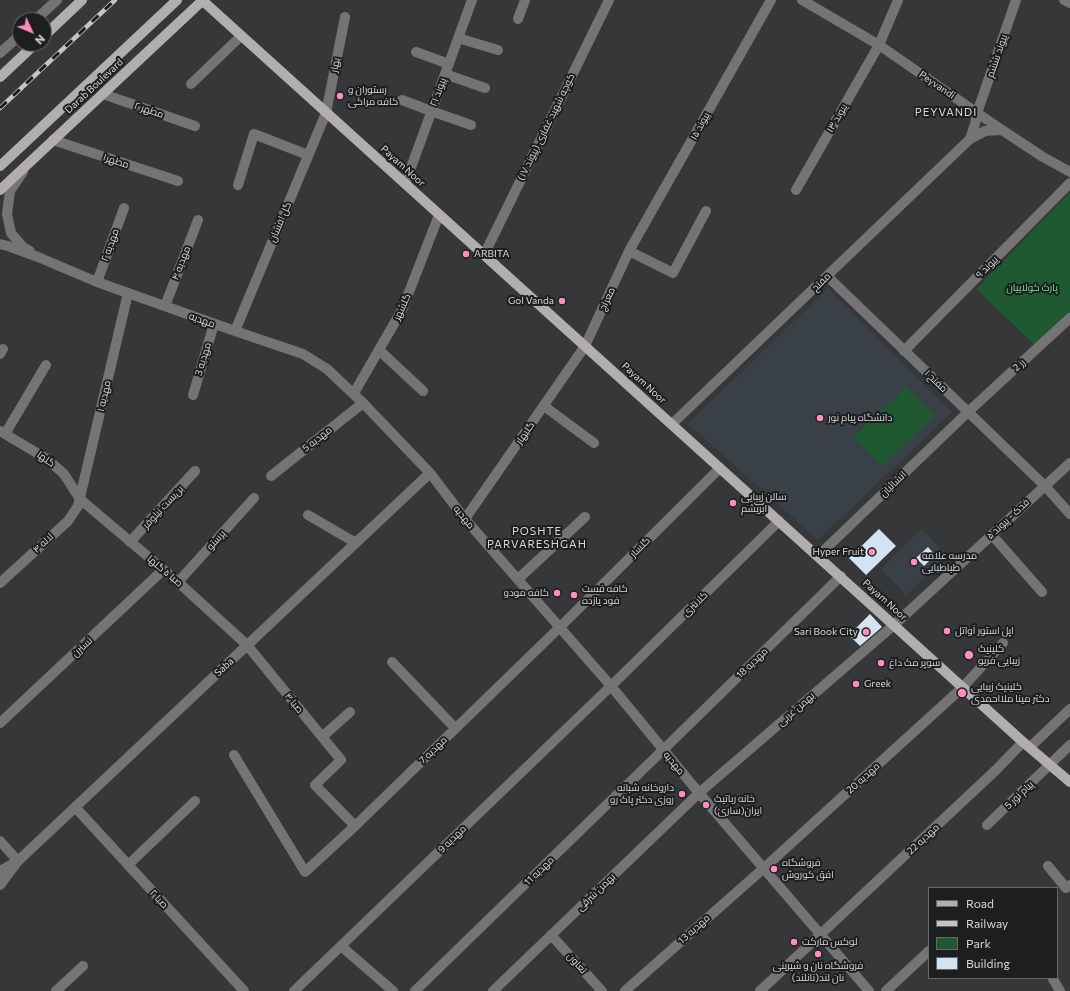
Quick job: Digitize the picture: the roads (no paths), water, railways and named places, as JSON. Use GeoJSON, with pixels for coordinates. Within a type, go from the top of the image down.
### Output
{"type":"FeatureCollection","features":[{"type":"Feature","properties":{"kind":"main road"},"geometry":{"type":"LineString","coordinates":[[52,28],[82,0]]}},
{"type":"Feature","properties":{"kind":"main road","name":"Darab Boulevard"},"geometry":{"type":"LineString","coordinates":[[0,166],[177,0]]}},
{"type":"Feature","properties":{"kind":"main road","name":"Darab Boulevard"},"geometry":{"type":"LineString","coordinates":[[0,190],[203,0]]}},
{"type":"Feature","properties":{"kind":"main road","name":"Payam Noor"},"geometry":{"type":"LineString","coordinates":[[203,0],[405,184],[1027,745],[1070,782]]}},
{"type":"Feature","properties":{"kind":"main road"},"geometry":{"type":"LineString","coordinates":[[0,77],[27,52]]}},
{"type":"Feature","properties":{"kind":"street"},"geometry":{"type":"LineString","coordinates":[[44,12],[57,0]]}},
{"type":"Feature","properties":{"kind":"street","name":"پیوند ۲۱"},"geometry":{"type":"LineString","coordinates":[[405,184],[472,0]]}},
{"type":"Feature","properties":{"kind":"street"},"geometry":{"type":"LineString","coordinates":[[518,19],[525,0]]}},
{"type":"Feature","properties":{"kind":"street","name":"کوچه شهید غفاری (پیوند ۱۷)"},"geometry":{"type":"LineString","coordinates":[[484,255],[609,0]]}},
{"type":"Feature","properties":{"kind":"street","name":"پیوند ۱۵"},"geometry":{"type":"LineString","coordinates":[[629,251],[771,0]]}},
{"type":"Feature","properties":{"kind":"street","name":"Peyvandi"},"geometry":{"type":"LineString","coordinates":[[802,0],[879,45],[1002,130],[1070,172]]}},
{"type":"Feature","properties":{"kind":"street","name":"پیوند ۱۳"},"geometry":{"type":"LineString","coordinates":[[796,190],[879,45],[898,0]]}},
{"type":"Feature","properties":{"kind":"street","name":"پیوند ششم"},"geometry":{"type":"LineString","coordinates":[[970,139],[977,112],[1016,0]]}},
{"type":"Feature","properties":{"kind":"street"},"geometry":{"type":"LineString","coordinates":[[1064,0],[1070,3]]}},
{"type":"Feature","properties":{"kind":"street","name":"بهار"},"geometry":{"type":"LineString","coordinates":[[326,112],[345,17]]}},
{"type":"Feature","properties":{"kind":"street"},"geometry":{"type":"LineString","coordinates":[[191,84],[241,36]]}},
{"type":"Feature","properties":{"kind":"street"},"geometry":{"type":"LineString","coordinates":[[458,38],[498,50]]}},
{"type":"Feature","properties":{"kind":"street"},"geometry":{"type":"LineString","coordinates":[[0,53],[12,42]]}},
{"type":"Feature","properties":{"kind":"street"},"geometry":{"type":"LineString","coordinates":[[416,52],[448,64]]}},
{"type":"Feature","properties":{"kind":"street"},"geometry":{"type":"LineString","coordinates":[[445,74],[485,88]]}},
{"type":"Feature","properties":{"kind":"street","name":"مطهر ۲"},"geometry":{"type":"LineString","coordinates":[[103,94],[195,126]]}},
{"type":"Feature","properties":{"kind":"street"},"geometry":{"type":"LineString","coordinates":[[402,100],[471,124]]}},
{"type":"Feature","properties":{"kind":"street","name":"گل افشان"},"geometry":{"type":"LineString","coordinates":[[235,331],[326,112]]}},
{"type":"Feature","properties":{"kind":"street"},"geometry":{"type":"LineString","coordinates":[[970,139],[985,131],[1002,130]]}},
{"type":"Feature","properties":{"kind":"street"},"geometry":{"type":"LineString","coordinates":[[238,185],[254,134],[308,155]]}},
{"type":"Feature","properties":{"kind":"street","name":"مفتح"},"geometry":{"type":"LineString","coordinates":[[672,424],[970,139]]}},
{"type":"Feature","properties":{"kind":"street","name":"مطهر۱"},"geometry":{"type":"LineString","coordinates":[[54,140],[178,181]]}},
{"type":"Feature","properties":{"kind":"street"},"geometry":{"type":"LineString","coordinates":[[29,163],[10,191],[7,214],[11,233],[23,247],[38,257]]}},
{"type":"Feature","properties":{"kind":"street","name":"پیوند ۹"},"geometry":{"type":"LineString","coordinates":[[904,350],[1070,184]]}},
{"type":"Feature","properties":{"kind":"street","name":"مهدیه ۲"},"geometry":{"type":"LineString","coordinates":[[97,282],[124,208]]}},
{"type":"Feature","properties":{"kind":"street"},"geometry":{"type":"LineString","coordinates":[[629,251],[673,273],[706,212]]}},
{"type":"Feature","properties":{"kind":"street","name":"گلشهر"},"geometry":{"type":"LineString","coordinates":[[354,394],[402,310],[439,214]]}},
{"type":"Feature","properties":{"kind":"street","name":"مهدیه ۴"},"geometry":{"type":"LineString","coordinates":[[165,306],[198,220]]}},
{"type":"Feature","properties":{"kind":"street","name":"مهدیه"},"geometry":{"type":"LineString","coordinates":[[0,244],[38,257],[97,282],[214,324],[304,354],[327,369],[363,403],[430,473],[465,519],[611,686],[699,794],[869,991]]}},
{"type":"Feature","properties":{"kind":"street","name":"معراج"},"geometry":{"type":"LineString","coordinates":[[586,346],[629,251]]}},
{"type":"Feature","properties":{"kind":"street","name":"مفتح ۱"},"geometry":{"type":"LineString","coordinates":[[827,276],[1045,486],[1070,514]]}},
{"type":"Feature","properties":{"kind":"street","name":"مهدیه ۱"},"geometry":{"type":"LineString","coordinates":[[80,499],[128,293]]}},
{"type":"Feature","properties":{"kind":"street","name":"رز 2"},"geometry":{"type":"LineString","coordinates":[[968,412],[1070,318]]}},
{"type":"Feature","properties":{"kind":"street","name":"مهدیه 3"},"geometry":{"type":"LineString","coordinates":[[193,395],[214,324]]}},
{"type":"Feature","properties":{"kind":"street","name":"گلبهار"},"geometry":{"type":"LineString","coordinates":[[465,519],[586,346]]}},
{"type":"Feature","properties":{"kind":"street"},"geometry":{"type":"LineString","coordinates":[[379,350],[423,391]]}},
{"type":"Feature","properties":{"kind":"street"},"geometry":{"type":"LineString","coordinates":[[3,432],[46,365]]}},
{"type":"Feature","properties":{"kind":"street","name":"مهدیه 5"},"geometry":{"type":"LineString","coordinates":[[271,476],[363,403]]}},
{"type":"Feature","properties":{"kind":"street"},"geometry":{"type":"LineString","coordinates":[[544,406],[594,443]]}},
{"type":"Feature","properties":{"kind":"street","name":"انشائیان"},"geometry":{"type":"LineString","coordinates":[[818,556],[968,412]]}},
{"type":"Feature","properties":{"kind":"street","name":"گلها"},"geometry":{"type":"LineString","coordinates":[[3,432],[53,464],[64,474],[80,499]]}},
{"type":"Feature","properties":{"kind":"street","name":"فدک - پیوند ۵"},"geometry":{"type":"LineString","coordinates":[[894,625],[1070,463]]}},
{"type":"Feature","properties":{"kind":"street","name":"گلسار"},"geometry":{"type":"LineString","coordinates":[[560,627],[720,468]]}},
{"type":"Feature","properties":{"kind":"street","name":"بن‌بست نیلوفر"},"geometry":{"type":"LineString","coordinates":[[130,542],[195,471]]}},
{"type":"Feature","properties":{"kind":"street","name":"Saba"},"geometry":{"type":"LineString","coordinates":[[0,885],[18,861],[430,473]]}},
{"type":"Feature","properties":{"kind":"street","name":"پرستو"},"geometry":{"type":"LineString","coordinates":[[178,582],[254,498]]}},
{"type":"Feature","properties":{"kind":"street","name":"صبا ۵ گلها"},"geometry":{"type":"LineString","coordinates":[[80,499],[178,582],[247,645]]}},
{"type":"Feature","properties":{"kind":"street","name":"لاله ۴"},"geometry":{"type":"LineString","coordinates":[[0,584],[68,521],[78,506],[80,499]]}},
{"type":"Feature","properties":{"kind":"street"},"geometry":{"type":"LineString","coordinates":[[308,515],[356,543]]}},
{"type":"Feature","properties":{"kind":"street"},"geometry":{"type":"LineString","coordinates":[[518,579],[585,517]]}},
{"type":"Feature","properties":{"kind":"street","name":"کلانتری"},"geometry":{"type":"LineString","coordinates":[[611,686],[779,521]]}},
{"type":"Feature","properties":{"kind":"street"},"geometry":{"type":"LineString","coordinates":[[992,535],[1042,592]]}},
{"type":"Feature","properties":{"kind":"street","name":"نسترن"},"geometry":{"type":"LineString","coordinates":[[0,723],[163,570]]}},
{"type":"Feature","properties":{"kind":"street","name":"مهدیه 18"},"geometry":{"type":"LineString","coordinates":[[663,750],[841,576]]}},
{"type":"Feature","properties":{"kind":"street","name":"بهمن غربی"},"geometry":{"type":"LineString","coordinates":[[699,794],[894,625]]}},
{"type":"Feature","properties":{"kind":"street","name":"مهدیه 7"},"geometry":{"type":"LineString","coordinates":[[234,755],[305,872],[355,826],[560,627]]}},
{"type":"Feature","properties":{"kind":"street","name":"مهدیه 20"},"geometry":{"type":"LineString","coordinates":[[764,868],[963,687],[1003,643]]}},
{"type":"Feature","properties":{"kind":"street","name":"صبا ۴"},"geometry":{"type":"LineString","coordinates":[[247,645],[341,760],[315,785],[355,826]]}},
{"type":"Feature","properties":{"kind":"street"},"geometry":{"type":"LineString","coordinates":[[392,662],[455,728]]}},
{"type":"Feature","properties":{"kind":"street","name":"مهدیه 9"},"geometry":{"type":"LineString","coordinates":[[294,991],[611,686]]}},
{"type":"Feature","properties":{"kind":"street","name":"مهدیه 22"},"geometry":{"type":"LineString","coordinates":[[760,991],[996,770],[1070,709]]}},
{"type":"Feature","properties":{"kind":"street"},"geometry":{"type":"LineString","coordinates":[[322,736],[350,712]]}},
{"type":"Feature","properties":{"kind":"street","name":"پیام نور 5"},"geometry":{"type":"LineString","coordinates":[[988,825],[1070,745]]}},
{"type":"Feature","properties":{"kind":"street","name":"مهدیه 11"},"geometry":{"type":"LineString","coordinates":[[415,991],[663,750]]}},
{"type":"Feature","properties":{"kind":"street","name":"بهمن شرقی"},"geometry":{"type":"LineString","coordinates":[[493,991],[699,794]]}},
{"type":"Feature","properties":{"kind":"street"},"geometry":{"type":"LineString","coordinates":[[128,865],[195,801]]}},
{"type":"Feature","properties":{"kind":"street","name":"صبا ۲"},"geometry":{"type":"LineString","coordinates":[[75,807],[244,991]]}},
{"type":"Feature","properties":{"kind":"street"},"geometry":{"type":"LineString","coordinates":[[0,841],[18,861]]}},
{"type":"Feature","properties":{"kind":"street","name":"Saba"},"geometry":{"type":"LineString","coordinates":[[0,871],[18,861]]}},
{"type":"Feature","properties":{"kind":"street"},"geometry":{"type":"LineString","coordinates":[[1048,866],[1066,888],[1070,885]]}},
{"type":"Feature","properties":{"kind":"street","name":"مهدیه 13"},"geometry":{"type":"LineString","coordinates":[[625,991],[764,868]]}},
{"type":"Feature","properties":{"kind":"street","name":"تعاون"},"geometry":{"type":"LineString","coordinates":[[551,935],[602,991]]}},
{"type":"Feature","properties":{"kind":"street"},"geometry":{"type":"LineString","coordinates":[[341,946],[393,991]]}},
{"type":"Feature","properties":{"kind":"street"},"geometry":{"type":"LineString","coordinates":[[886,991],[928,952]]}},
{"type":"Feature","properties":{"kind":"street"},"geometry":{"type":"LineString","coordinates":[[56,991],[83,966]]}},
{"type":"Feature","properties":{"kind":"street"},"geometry":{"type":"LineString","coordinates":[[1053,979],[1058,990]]}},
{"type":"Feature","properties":{"kind":"railway"},"geometry":{"type":"LineString","coordinates":[[0,108],[115,0]]}},
{"type":"Feature","properties":{"kind":"place","name":"رستوران و کافه مراکی"},"geometry":{"type":"Point","coordinates":[340,96]}},
{"type":"Feature","properties":{"kind":"place","name":"ARBITA"},"geometry":{"type":"Point","coordinates":[466,254]}},
{"type":"Feature","properties":{"kind":"place","name":"Gol Vanda"},"geometry":{"type":"Point","coordinates":[562,301]}},
{"type":"Feature","properties":{"kind":"place","name":"دانشگاه پیام نور"},"geometry":{"type":"Point","coordinates":[820,418]}},
{"type":"Feature","properties":{"kind":"place","name":"سالن زیبایی ابریشم"},"geometry":{"type":"Point","coordinates":[733,503]}},
{"type":"Feature","properties":{"kind":"place","name":"Hyper Fruit"},"geometry":{"type":"Point","coordinates":[872,552]}},
{"type":"Feature","properties":{"kind":"place","name":"مدرسه علامه طباطبایی"},"geometry":{"type":"Point","coordinates":[914,562]}},
{"type":"Feature","properties":{"kind":"place","name":"کافه مودو"},"geometry":{"type":"Point","coordinates":[557,593]}},
{"type":"Feature","properties":{"kind":"place","name":"کافه فست فود یازده"},"geometry":{"type":"Point","coordinates":[574,595]}},
{"type":"Feature","properties":{"kind":"place","name":"اپل استور آواتل"},"geometry":{"type":"Point","coordinates":[947,631]}},
{"type":"Feature","properties":{"kind":"place","name":"Sari Book City"},"geometry":{"type":"Point","coordinates":[866,632]}},
{"type":"Feature","properties":{"kind":"place","name":"کلینیک زیبایی فریو"},"geometry":{"type":"Point","coordinates":[969,655]}},
{"type":"Feature","properties":{"kind":"place","name":"سوپر مک داغ"},"geometry":{"type":"Point","coordinates":[881,663]}},
{"type":"Feature","properties":{"kind":"place","name":"Greek"},"geometry":{"type":"Point","coordinates":[856,684]}},
{"type":"Feature","properties":{"kind":"place","name":"کلینیک زیبایی دکتر مینا ملااحمدی"},"geometry":{"type":"Point","coordinates":[962,693]}},
{"type":"Feature","properties":{"kind":"place","name":"داروخانه شبانه روزی دکتر پاک رو"},"geometry":{"type":"Point","coordinates":[682,794]}},
{"type":"Feature","properties":{"kind":"place","name":"خانه رباتیک ایران(ساری)"},"geometry":{"type":"Point","coordinates":[706,805]}},
{"type":"Feature","properties":{"kind":"place","name":"فروشگاه افق کوروش"},"geometry":{"type":"Point","coordinates":[774,869]}},
{"type":"Feature","properties":{"kind":"place","name":"لوکس مارکت"},"geometry":{"type":"Point","coordinates":[794,942]}},
{"type":"Feature","properties":{"kind":"place","name":"فروشگاه نان و شیرینی نان لند(نانلند)"},"geometry":{"type":"Point","coordinates":[818,954]}},
{"type":"Feature","properties":{"kind":"district","name":"PEYVANDI"},"geometry":{"type":"Point","coordinates":[946,112]}},
{"type":"Feature","properties":{"kind":"district","name":"POSHTE PARVARESHGAH"},"geometry":{"type":"Point","coordinates":[537,537]}},
{"type":"Feature","properties":{"kind":"park label","name":"پارک کولاییان"},"geometry":{"type":"Point","coordinates":[1032,288]}}]}
